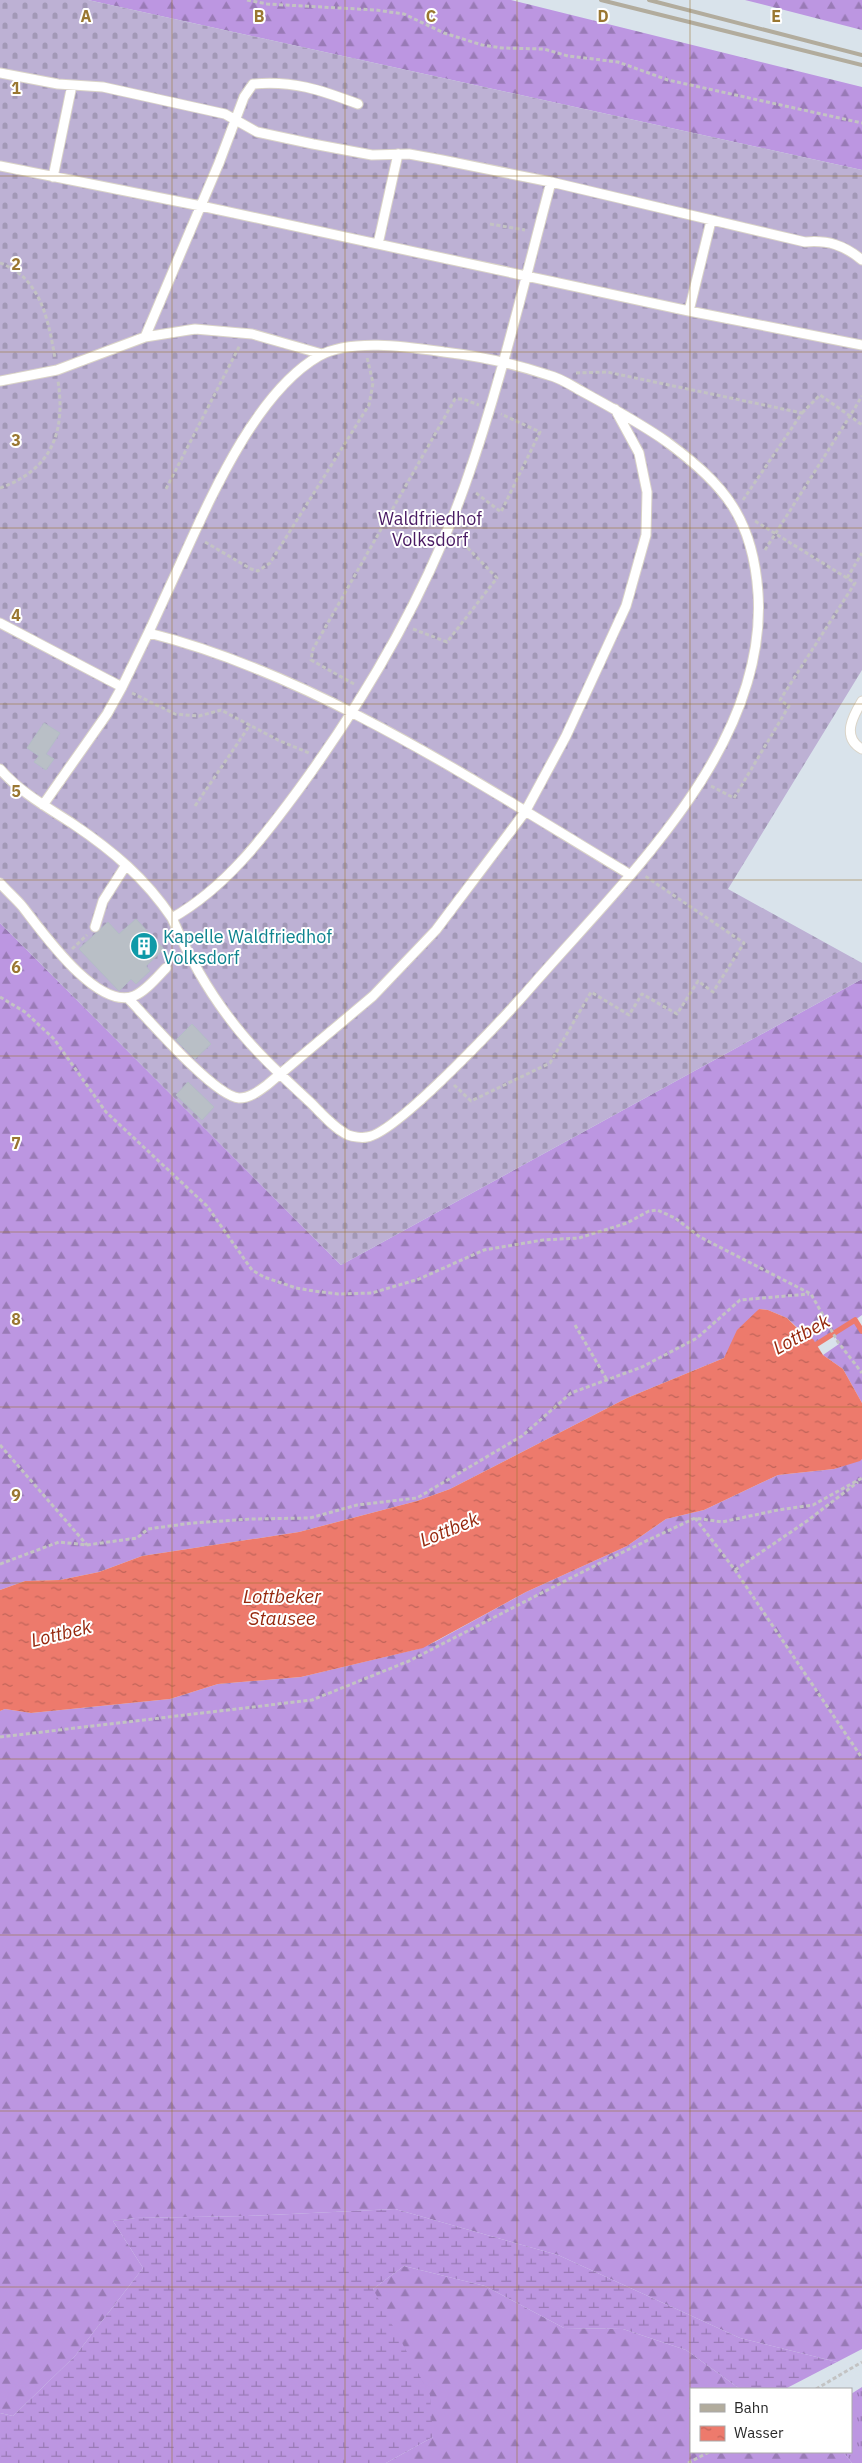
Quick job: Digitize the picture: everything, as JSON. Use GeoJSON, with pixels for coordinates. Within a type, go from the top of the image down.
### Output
{"type":"FeatureCollection","features":[{"type":"Feature","properties":{"kind":"lane"},"geometry":{"type":"LineString","coordinates":[[0,73],[72,85],[102,87],[226,114],[257,132],[313,144],[372,155],[398,154],[442,160],[552,182],[805,242],[823,241],[837,244],[862,260]]}},
{"type":"Feature","properties":{"kind":"lane"},"geometry":{"type":"LineString","coordinates":[[145,337],[201,206],[234,120],[244,97],[253,84],[276,82],[315,88],[358,104]]}},
{"type":"Feature","properties":{"kind":"lane"},"geometry":{"type":"LineString","coordinates":[[53,177],[72,85]]}},
{"type":"Feature","properties":{"kind":"lane"},"geometry":{"type":"LineString","coordinates":[[378,244],[398,154]]}},
{"type":"Feature","properties":{"kind":"lane"},"geometry":{"type":"LineString","coordinates":[[0,166],[201,206],[689,311],[862,345]]}},
{"type":"Feature","properties":{"kind":"lane"},"geometry":{"type":"LineString","coordinates":[[172,918],[203,899],[239,864],[320,760],[351,713],[403,625],[448,528],[465,484],[502,364],[552,182]]}},
{"type":"Feature","properties":{"kind":"lane"},"geometry":{"type":"LineString","coordinates":[[689,311],[711,221]]}},
{"type":"Feature","properties":{"kind":"lane"},"geometry":{"type":"LineString","coordinates":[[0,381],[57,370],[145,337],[195,329],[246,333],[322,354],[364,347],[420,348],[459,354],[553,376],[645,426],[691,460],[715,482],[736,510],[746,530],[756,563],[759,609],[755,649],[740,702],[723,744],[702,781],[659,840],[512,1008],[444,1076],[384,1131],[372,1137],[351,1136],[337,1128],[280,1074],[231,1020],[186,949],[172,918],[142,878],[74,825],[12,782],[0,769]]}},
{"type":"Feature","properties":{"kind":"lane"},"geometry":{"type":"LineString","coordinates":[[43,805],[107,714],[122,687],[218,484],[243,440],[267,405],[293,375],[322,354]]}},
{"type":"Feature","properties":{"kind":"lane"},"geometry":{"type":"LineString","coordinates":[[0,883],[20,904],[42,933],[83,977],[107,994],[128,998],[209,1081],[231,1096],[240,1098],[257,1093],[373,996],[436,930],[525,812],[566,736],[626,606],[646,535],[648,492],[639,453],[615,409]]}},
{"type":"Feature","properties":{"kind":"lane"},"geometry":{"type":"LineString","coordinates":[[0,623],[122,687]]}},
{"type":"Feature","properties":{"kind":"lane"},"geometry":{"type":"LineString","coordinates":[[149,633],[176,640],[268,674],[351,713],[458,770],[525,812],[632,871]]}},
{"type":"Feature","properties":{"kind":"lane"},"geometry":{"type":"LineString","coordinates":[[862,701],[854,715],[850,731],[852,738],[862,749]]}},
{"type":"Feature","properties":{"kind":"lane"},"geometry":{"type":"LineString","coordinates":[[95,927],[103,901],[126,864]]}},
{"type":"Feature","properties":{"kind":"lane"},"geometry":{"type":"LineString","coordinates":[[128,998],[139,993],[166,968]]}},
{"type":"Feature","properties":{"kind":"path"},"geometry":{"type":"LineString","coordinates":[[247,0],[267,4],[376,10],[404,14],[444,33],[482,45],[502,48],[544,49],[568,56],[618,62],[668,80],[862,123]]}},
{"type":"Feature","properties":{"kind":"path"},"geometry":{"type":"LineString","coordinates":[[490,224],[538,232]]}},
{"type":"Feature","properties":{"kind":"path"},"geometry":{"type":"LineString","coordinates":[[166,489],[246,333]]}},
{"type":"Feature","properties":{"kind":"path"},"geometry":{"type":"LineString","coordinates":[[194,535],[251,569],[258,571],[270,563],[369,405],[373,383],[364,347]]}},
{"type":"Feature","properties":{"kind":"path"},"geometry":{"type":"LineString","coordinates":[[553,376],[607,372],[802,413]]}},
{"type":"Feature","properties":{"kind":"path"},"geometry":{"type":"LineString","coordinates":[[702,781],[734,798],[790,706],[780,700],[854,583],[736,510],[802,413],[820,395],[862,425]]}},
{"type":"Feature","properties":{"kind":"path"},"geometry":{"type":"LineString","coordinates":[[756,563],[862,396]]}},
{"type":"Feature","properties":{"kind":"path"},"geometry":{"type":"LineString","coordinates":[[365,690],[311,660],[313,649],[455,398],[488,408],[540,432],[501,512],[465,484]]}},
{"type":"Feature","properties":{"kind":"path"},"geometry":{"type":"LineString","coordinates":[[403,625],[447,642],[497,578],[448,528]]}},
{"type":"Feature","properties":{"kind":"path"},"geometry":{"type":"LineString","coordinates":[[847,578],[862,553]]}},
{"type":"Feature","properties":{"kind":"path"},"geometry":{"type":"LineString","coordinates":[[122,687],[175,714],[199,716],[221,710],[320,760]]}},
{"type":"Feature","properties":{"kind":"path"},"geometry":{"type":"LineString","coordinates":[[195,806],[250,725]]}},
{"type":"Feature","properties":{"kind":"path"},"geometry":{"type":"LineString","coordinates":[[444,1076],[471,1102],[550,1063],[591,992],[629,1014],[642,994],[677,1014],[698,982],[713,992],[744,943],[632,871]]}},
{"type":"Feature","properties":{"kind":"path"},"geometry":{"type":"LineString","coordinates":[[79,956],[72,949],[95,927]]}},
{"type":"Feature","properties":{"kind":"path"},"geometry":{"type":"LineString","coordinates":[[0,997],[25,1012],[54,1039],[106,1112],[207,1206],[252,1270],[279,1283],[296,1288],[338,1294],[380,1292],[419,1279],[484,1250],[543,1240],[579,1238],[627,1223],[649,1210],[656,1210],[675,1218],[700,1237],[811,1294],[838,1342],[862,1373]]}},
{"type":"Feature","properties":{"kind":"path"},"geometry":{"type":"LineString","coordinates":[[0,1564],[58,1542],[87,1545],[137,1538],[148,1529],[184,1524],[251,1518],[310,1518],[357,1506],[417,1498],[522,1436],[571,1393],[642,1368],[697,1338],[740,1300],[811,1294]]}},
{"type":"Feature","properties":{"kind":"path"},"geometry":{"type":"LineString","coordinates":[[575,1325],[607,1380]]}},
{"type":"Feature","properties":{"kind":"path"},"geometry":{"type":"LineString","coordinates":[[0,1445],[87,1545]]}},
{"type":"Feature","properties":{"kind":"path"},"geometry":{"type":"LineString","coordinates":[[0,1737],[312,1700],[409,1661],[604,1561],[695,1518],[722,1522],[778,1510],[813,1505],[862,1479]]}},
{"type":"Feature","properties":{"kind":"path"},"geometry":{"type":"LineString","coordinates":[[736,1570],[807,1522],[862,1479]]}},
{"type":"Feature","properties":{"kind":"path"},"geometry":{"type":"LineString","coordinates":[[695,1518],[736,1570],[862,1758]]}},
{"type":"Feature","properties":{"kind":"path"},"geometry":{"type":"LineString","coordinates":[[818,2388],[862,2362]]}},
{"type":"Feature","properties":{"kind":"path"},"geometry":{"type":"LineString","coordinates":[[688,2463],[707,2453]]}},
{"type":"Feature","properties":{"kind":"green space","name":"Waldfriedhof Volksdorf"},"geometry":{"type":"Polygon","coordinates":[[[0,0],[88,0],[862,170],[862,670],[728,889],[862,963],[862,979],[341,1265],[0,923],[0,0]]]}},
{"type":"Feature","properties":{"kind":"green space"},"geometry":{"type":"Polygon","coordinates":[[[88,0],[511,0],[862,87],[862,170],[88,0]]]}},
{"type":"Feature","properties":{"kind":"green space"},"geometry":{"type":"Polygon","coordinates":[[[745,0],[862,0],[862,30],[745,0]]]}},
{"type":"Feature","properties":{"kind":"green space"},"geometry":{"type":"Polygon","coordinates":[[[0,923],[341,1265],[862,979],[862,1315],[855,1320],[862,1331],[862,1403],[843,1369],[823,1355],[839,1344],[834,1334],[847,1324],[814,1343],[787,1318],[768,1310],[759,1309],[724,1358],[627,1398],[450,1489],[417,1501],[299,1532],[142,1556],[99,1572],[60,1580],[25,1581],[0,1590],[0,923]]]}},
{"type":"Feature","properties":{"kind":"green space"},"geometry":{"type":"Polygon","coordinates":[[[862,1459],[862,2349],[837,2362],[740,2338],[558,2255],[395,2209],[247,2216],[135,2218],[113,2221],[143,2268],[75,2356],[13,2416],[0,2413],[0,1711],[5,1709],[31,1713],[170,1699],[218,1684],[301,1677],[418,1649],[435,1642],[526,1592],[627,1546],[666,1519],[704,1510],[778,1475],[834,1469],[862,1459]]]}},
{"type":"Feature","properties":{"kind":"green space"},"geometry":{"type":"Polygon","coordinates":[[[395,2209],[558,2255],[740,2338],[837,2362],[787,2388],[739,2388],[686,2350],[623,2329],[564,2328],[485,2286],[404,2266],[373,2289],[430,2395],[433,2437],[386,2463],[0,2463],[0,2413],[13,2416],[75,2356],[143,2268],[113,2221],[135,2218],[247,2216],[395,2209]]]}},
{"type":"Feature","properties":{"kind":"green space"},"geometry":{"type":"Polygon","coordinates":[[[404,2266],[485,2286],[564,2328],[623,2329],[686,2350],[739,2388],[690,2388],[690,2453],[844,2453],[852,2463],[386,2463],[433,2437],[373,2289],[404,2266]]]}},
{"type":"Feature","properties":{"kind":"green space"},"geometry":{"type":"Polygon","coordinates":[[[862,2387],[862,2463],[852,2463],[844,2453],[852,2453],[852,2393],[862,2387]]]}},
{"type":"Feature","properties":{"kind":"water","name":"Lottbeker Stausee"},"geometry":{"type":"Polygon","coordinates":[[[759,1309],[768,1310],[787,1318],[806,1337],[813,1339],[823,1355],[843,1369],[862,1403],[862,1459],[860,1461],[834,1469],[778,1475],[704,1510],[666,1519],[627,1546],[526,1592],[423,1648],[301,1677],[218,1684],[170,1699],[31,1713],[5,1709],[0,1711],[0,1590],[25,1581],[60,1580],[99,1572],[142,1556],[299,1532],[417,1501],[450,1489],[627,1398],[724,1358],[737,1330],[759,1309]]]}},
{"type":"Feature","properties":{"kind":"building"},"geometry":{"type":"Polygon","coordinates":[[[44,723],[60,733],[46,754],[54,759],[46,770],[34,762],[39,756],[27,748],[44,723]]]}},
{"type":"Feature","properties":{"kind":"building"},"geometry":{"type":"Polygon","coordinates":[[[136,919],[164,949],[146,966],[150,971],[136,984],[131,979],[119,991],[79,949],[108,922],[119,934],[136,919]]]}},
{"type":"Feature","properties":{"kind":"building"},"geometry":{"type":"Polygon","coordinates":[[[192,1024],[211,1044],[195,1059],[176,1040],[192,1024]]]}},
{"type":"Feature","properties":{"kind":"building"},"geometry":{"type":"Polygon","coordinates":[[[188,1082],[214,1107],[202,1120],[176,1095],[188,1082]]]}},
{"type":"Feature","properties":{"kind":"waterway","name":"Lottbek"},"geometry":{"type":"LineString","coordinates":[[809,1349],[855,1320],[862,1331]]}},
{"type":"Feature","properties":{"kind":"railway"},"geometry":{"type":"LineString","coordinates":[[601,0],[862,65]]}},
{"type":"Feature","properties":{"kind":"railway"},"geometry":{"type":"LineString","coordinates":[[649,0],[862,55]]}},
{"type":"Feature","properties":{"kind":"place","name":"Kapelle Waldfriedhof Volksdorf"},"geometry":{"type":"Point","coordinates":[144,946]}}]}
